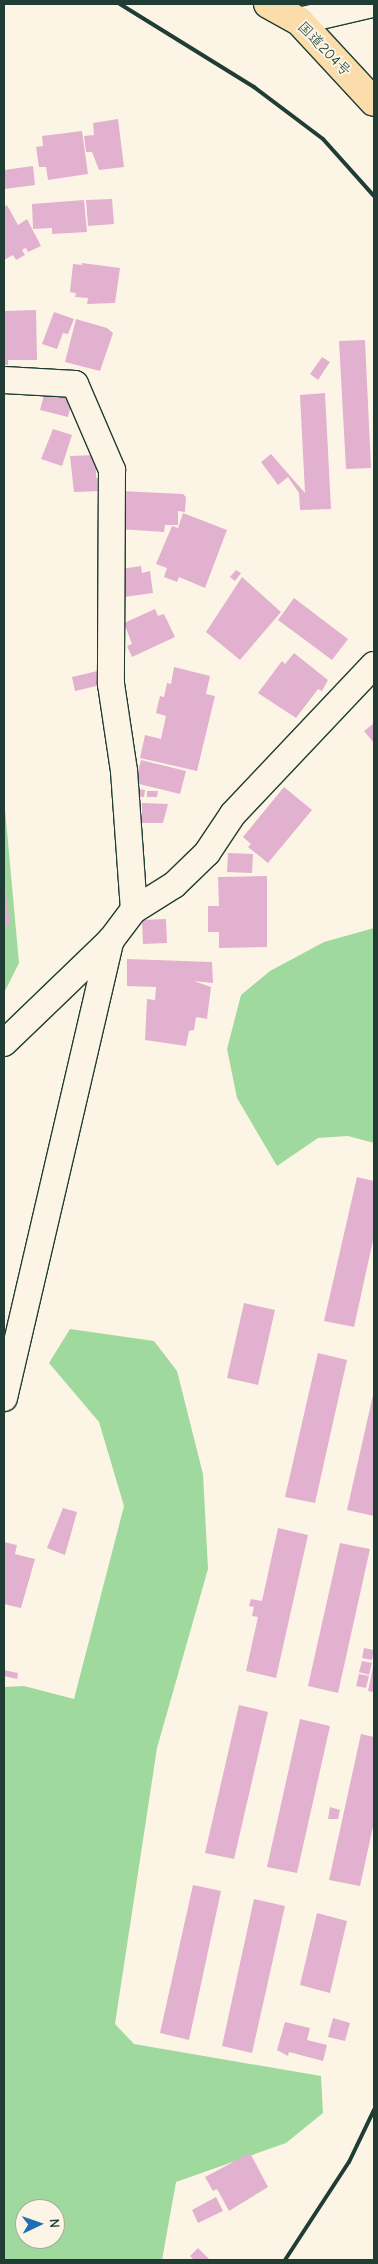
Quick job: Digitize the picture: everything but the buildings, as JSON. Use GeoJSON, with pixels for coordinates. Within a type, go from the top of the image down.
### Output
{"type":"FeatureCollection","features":[{"type":"Feature","properties":{"kind":"highway","name":"国道204号"},"geometry":{"type":"LineString","coordinates":[[268,4],[299,21],[374,102]]}},
{"type":"Feature","properties":{"kind":"street"},"geometry":{"type":"LineString","coordinates":[[299,21],[372,4]]}},
{"type":"Feature","properties":{"kind":"street"},"geometry":{"type":"LineString","coordinates":[[4,380],[75,384],[112,470],[111,684],[124,771],[134,910]]}},
{"type":"Feature","properties":{"kind":"street"},"geometry":{"type":"LineString","coordinates":[[4,1043],[110,940],[134,910],[174,885],[208,853],[233,814],[374,665]]}},
{"type":"Feature","properties":{"kind":"street"},"geometry":{"type":"LineString","coordinates":[[4,1398],[110,940]]}},
{"type":"Feature","properties":{"kind":"green space"},"geometry":{"type":"Polygon","coordinates":[[[4,798],[19,963],[4,993],[4,798]]]}},
{"type":"Feature","properties":{"kind":"green space"},"geometry":{"type":"Polygon","coordinates":[[[374,928],[374,1143],[348,1136],[318,1138],[277,1166],[237,1098],[227,1049],[241,995],[270,971],[324,942],[374,928]]]}},
{"type":"Feature","properties":{"kind":"green space"},"geometry":{"type":"Polygon","coordinates":[[[70,1329],[154,1341],[177,1371],[203,1474],[208,1569],[157,1748],[115,2024],[134,2044],[321,2076],[323,2113],[286,2143],[176,2182],[162,2260],[4,2260],[4,1687],[24,1686],[74,1699],[124,1506],[99,1422],[49,1363],[70,1329]]]}},
{"type":"Feature","properties":{"kind":"railway"},"geometry":{"type":"LineString","coordinates":[[120,4],[254,87],[323,139],[374,196]]}},
{"type":"Feature","properties":{"kind":"railway"},"geometry":{"type":"LineString","coordinates":[[285,2260],[349,2162],[374,2110]]}}]}
